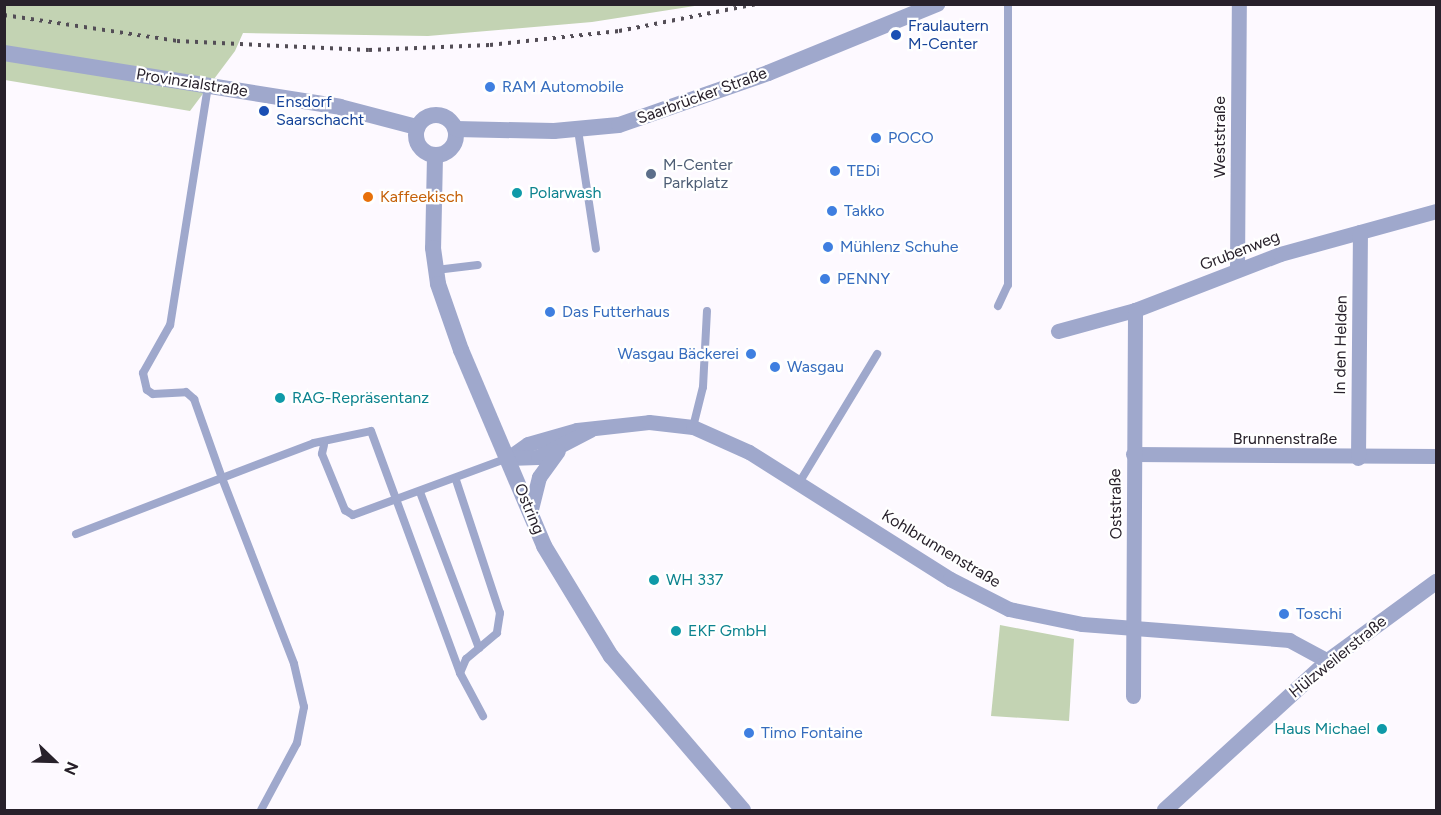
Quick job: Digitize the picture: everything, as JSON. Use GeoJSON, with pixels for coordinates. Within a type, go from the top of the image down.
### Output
{"type":"FeatureCollection","features":[{"type":"Feature","properties":{"kind":"street","name":"Saarbrücker Straße"},"geometry":{"type":"LineString","coordinates":[[456,129],[578,130],[671,109],[936,4]]}},
{"type":"Feature","properties":{"kind":"street","name":"Weststraße"},"geometry":{"type":"LineString","coordinates":[[1238,270],[1239,4]]}},
{"type":"Feature","properties":{"kind":"street","name":"Provinzialstraße"},"geometry":{"type":"LineString","coordinates":[[4,53],[208,84],[379,116],[417,128]]}},
{"type":"Feature","properties":{"kind":"street"},"geometry":{"type":"LineString","coordinates":[[438,115],[456,129],[452,148],[435,156],[419,146],[417,128],[438,115]]}},
{"type":"Feature","properties":{"kind":"street","name":"Ostring"},"geometry":{"type":"LineString","coordinates":[[435,156],[436,270],[461,350],[530,513],[587,624],[743,810]]}},
{"type":"Feature","properties":{"kind":"street","name":"Grubenweg"},"geometry":{"type":"LineString","coordinates":[[1058,331],[1135,310],[1238,270],[1437,211]]}},
{"type":"Feature","properties":{"kind":"street","name":"In den Helden"},"geometry":{"type":"LineString","coordinates":[[1358,458],[1360,232]]}},
{"type":"Feature","properties":{"kind":"street","name":"Oststraße"},"geometry":{"type":"LineString","coordinates":[[1133,696],[1137,628],[1133,454],[1135,310]]}},
{"type":"Feature","properties":{"kind":"street","name":"Kohlbrunnenstraße"},"geometry":{"type":"LineString","coordinates":[[508,458],[538,441],[590,430],[649,422],[693,427],[729,441],[985,598],[1057,621],[1290,640],[1328,661]]}},
{"type":"Feature","properties":{"kind":"street","name":"Kohlbrunnenstraße"},"geometry":{"type":"LineString","coordinates":[[508,458],[527,460],[562,447],[590,430]]}},
{"type":"Feature","properties":{"kind":"street","name":"Kohlbrunnenstraße"},"geometry":{"type":"LineString","coordinates":[[530,513],[539,477],[562,447]]}},
{"type":"Feature","properties":{"kind":"street","name":"Brunnenstraße"},"geometry":{"type":"LineString","coordinates":[[1133,454],[1358,458],[1437,456]]}},
{"type":"Feature","properties":{"kind":"street","name":"Hülzweilerstraße"},"geometry":{"type":"LineString","coordinates":[[1171,809],[1328,661],[1437,582]]}},
{"type":"Feature","properties":{"kind":"lane"},"geometry":{"type":"LineString","coordinates":[[998,306],[1008,285],[1008,4]]}},
{"type":"Feature","properties":{"kind":"lane"},"geometry":{"type":"LineString","coordinates":[[208,84],[170,325],[143,373],[153,394],[186,392],[194,399],[294,664],[304,707],[297,743],[261,810]]}},
{"type":"Feature","properties":{"kind":"lane"},"geometry":{"type":"LineString","coordinates":[[578,130],[596,249]]}},
{"type":"Feature","properties":{"kind":"lane"},"geometry":{"type":"LineString","coordinates":[[436,270],[477,265]]}},
{"type":"Feature","properties":{"kind":"lane"},"geometry":{"type":"LineString","coordinates":[[693,427],[703,387],[707,311]]}},
{"type":"Feature","properties":{"kind":"lane"},"geometry":{"type":"LineString","coordinates":[[799,483],[877,354]]}},
{"type":"Feature","properties":{"kind":"lane"},"geometry":{"type":"LineString","coordinates":[[76,534],[314,444],[324,445],[371,430],[460,673],[483,716]]}},
{"type":"Feature","properties":{"kind":"lane"},"geometry":{"type":"LineString","coordinates":[[324,445],[322,454],[341,501],[353,515],[456,480],[508,458]]}},
{"type":"Feature","properties":{"kind":"lane"},"geometry":{"type":"LineString","coordinates":[[456,480],[500,613],[497,633],[479,648],[460,673]]}},
{"type":"Feature","properties":{"kind":"lane"},"geometry":{"type":"LineString","coordinates":[[420,492],[479,648]]}},
{"type":"Feature","properties":{"kind":"green space"},"geometry":{"type":"Polygon","coordinates":[[[4,5],[701,5],[592,22],[428,36],[243,33],[235,51],[190,111],[5,80],[4,5]]]}},
{"type":"Feature","properties":{"kind":"green space"},"geometry":{"type":"Polygon","coordinates":[[[1000,625],[1074,639],[1069,721],[991,716],[1000,625]]]}},
{"type":"Feature","properties":{"kind":"railway"},"geometry":{"type":"LineString","coordinates":[[4,15],[177,41],[369,50],[490,45],[619,31],[756,4]]}},
{"type":"Feature","properties":{"kind":"place","name":"Fraulautern M-Center"},"geometry":{"type":"Point","coordinates":[896,35]}},
{"type":"Feature","properties":{"kind":"place","name":"RAM Automobile"},"geometry":{"type":"Point","coordinates":[490,87]}},
{"type":"Feature","properties":{"kind":"place","name":"Ensdorf Saarschacht"},"geometry":{"type":"Point","coordinates":[264,111]}},
{"type":"Feature","properties":{"kind":"place","name":"POCO"},"geometry":{"type":"Point","coordinates":[876,138]}},
{"type":"Feature","properties":{"kind":"place","name":"TEDi"},"geometry":{"type":"Point","coordinates":[835,171]}},
{"type":"Feature","properties":{"kind":"place","name":"M-Center Parkplatz"},"geometry":{"type":"Point","coordinates":[651,174]}},
{"type":"Feature","properties":{"kind":"place","name":"Polarwash"},"geometry":{"type":"Point","coordinates":[517,193]}},
{"type":"Feature","properties":{"kind":"place","name":"Kaffeekisch"},"geometry":{"type":"Point","coordinates":[368,197]}},
{"type":"Feature","properties":{"kind":"place","name":"Takko"},"geometry":{"type":"Point","coordinates":[832,211]}},
{"type":"Feature","properties":{"kind":"place","name":"Mühlenz Schuhe"},"geometry":{"type":"Point","coordinates":[828,247]}},
{"type":"Feature","properties":{"kind":"place","name":"PENNY"},"geometry":{"type":"Point","coordinates":[825,279]}},
{"type":"Feature","properties":{"kind":"place","name":"Das Futterhaus"},"geometry":{"type":"Point","coordinates":[550,312]}},
{"type":"Feature","properties":{"kind":"place","name":"Wasgau Bäckerei"},"geometry":{"type":"Point","coordinates":[751,354]}},
{"type":"Feature","properties":{"kind":"place","name":"Wasgau"},"geometry":{"type":"Point","coordinates":[775,367]}},
{"type":"Feature","properties":{"kind":"place","name":"RAG-Repräsentanz"},"geometry":{"type":"Point","coordinates":[280,398]}},
{"type":"Feature","properties":{"kind":"place","name":"WH 337"},"geometry":{"type":"Point","coordinates":[654,580]}},
{"type":"Feature","properties":{"kind":"place","name":"Toschi"},"geometry":{"type":"Point","coordinates":[1284,614]}},
{"type":"Feature","properties":{"kind":"place","name":"EKF GmbH"},"geometry":{"type":"Point","coordinates":[676,631]}},
{"type":"Feature","properties":{"kind":"place","name":"Haus Michael"},"geometry":{"type":"Point","coordinates":[1382,729]}},
{"type":"Feature","properties":{"kind":"place","name":"Timo Fontaine"},"geometry":{"type":"Point","coordinates":[749,733]}}]}
